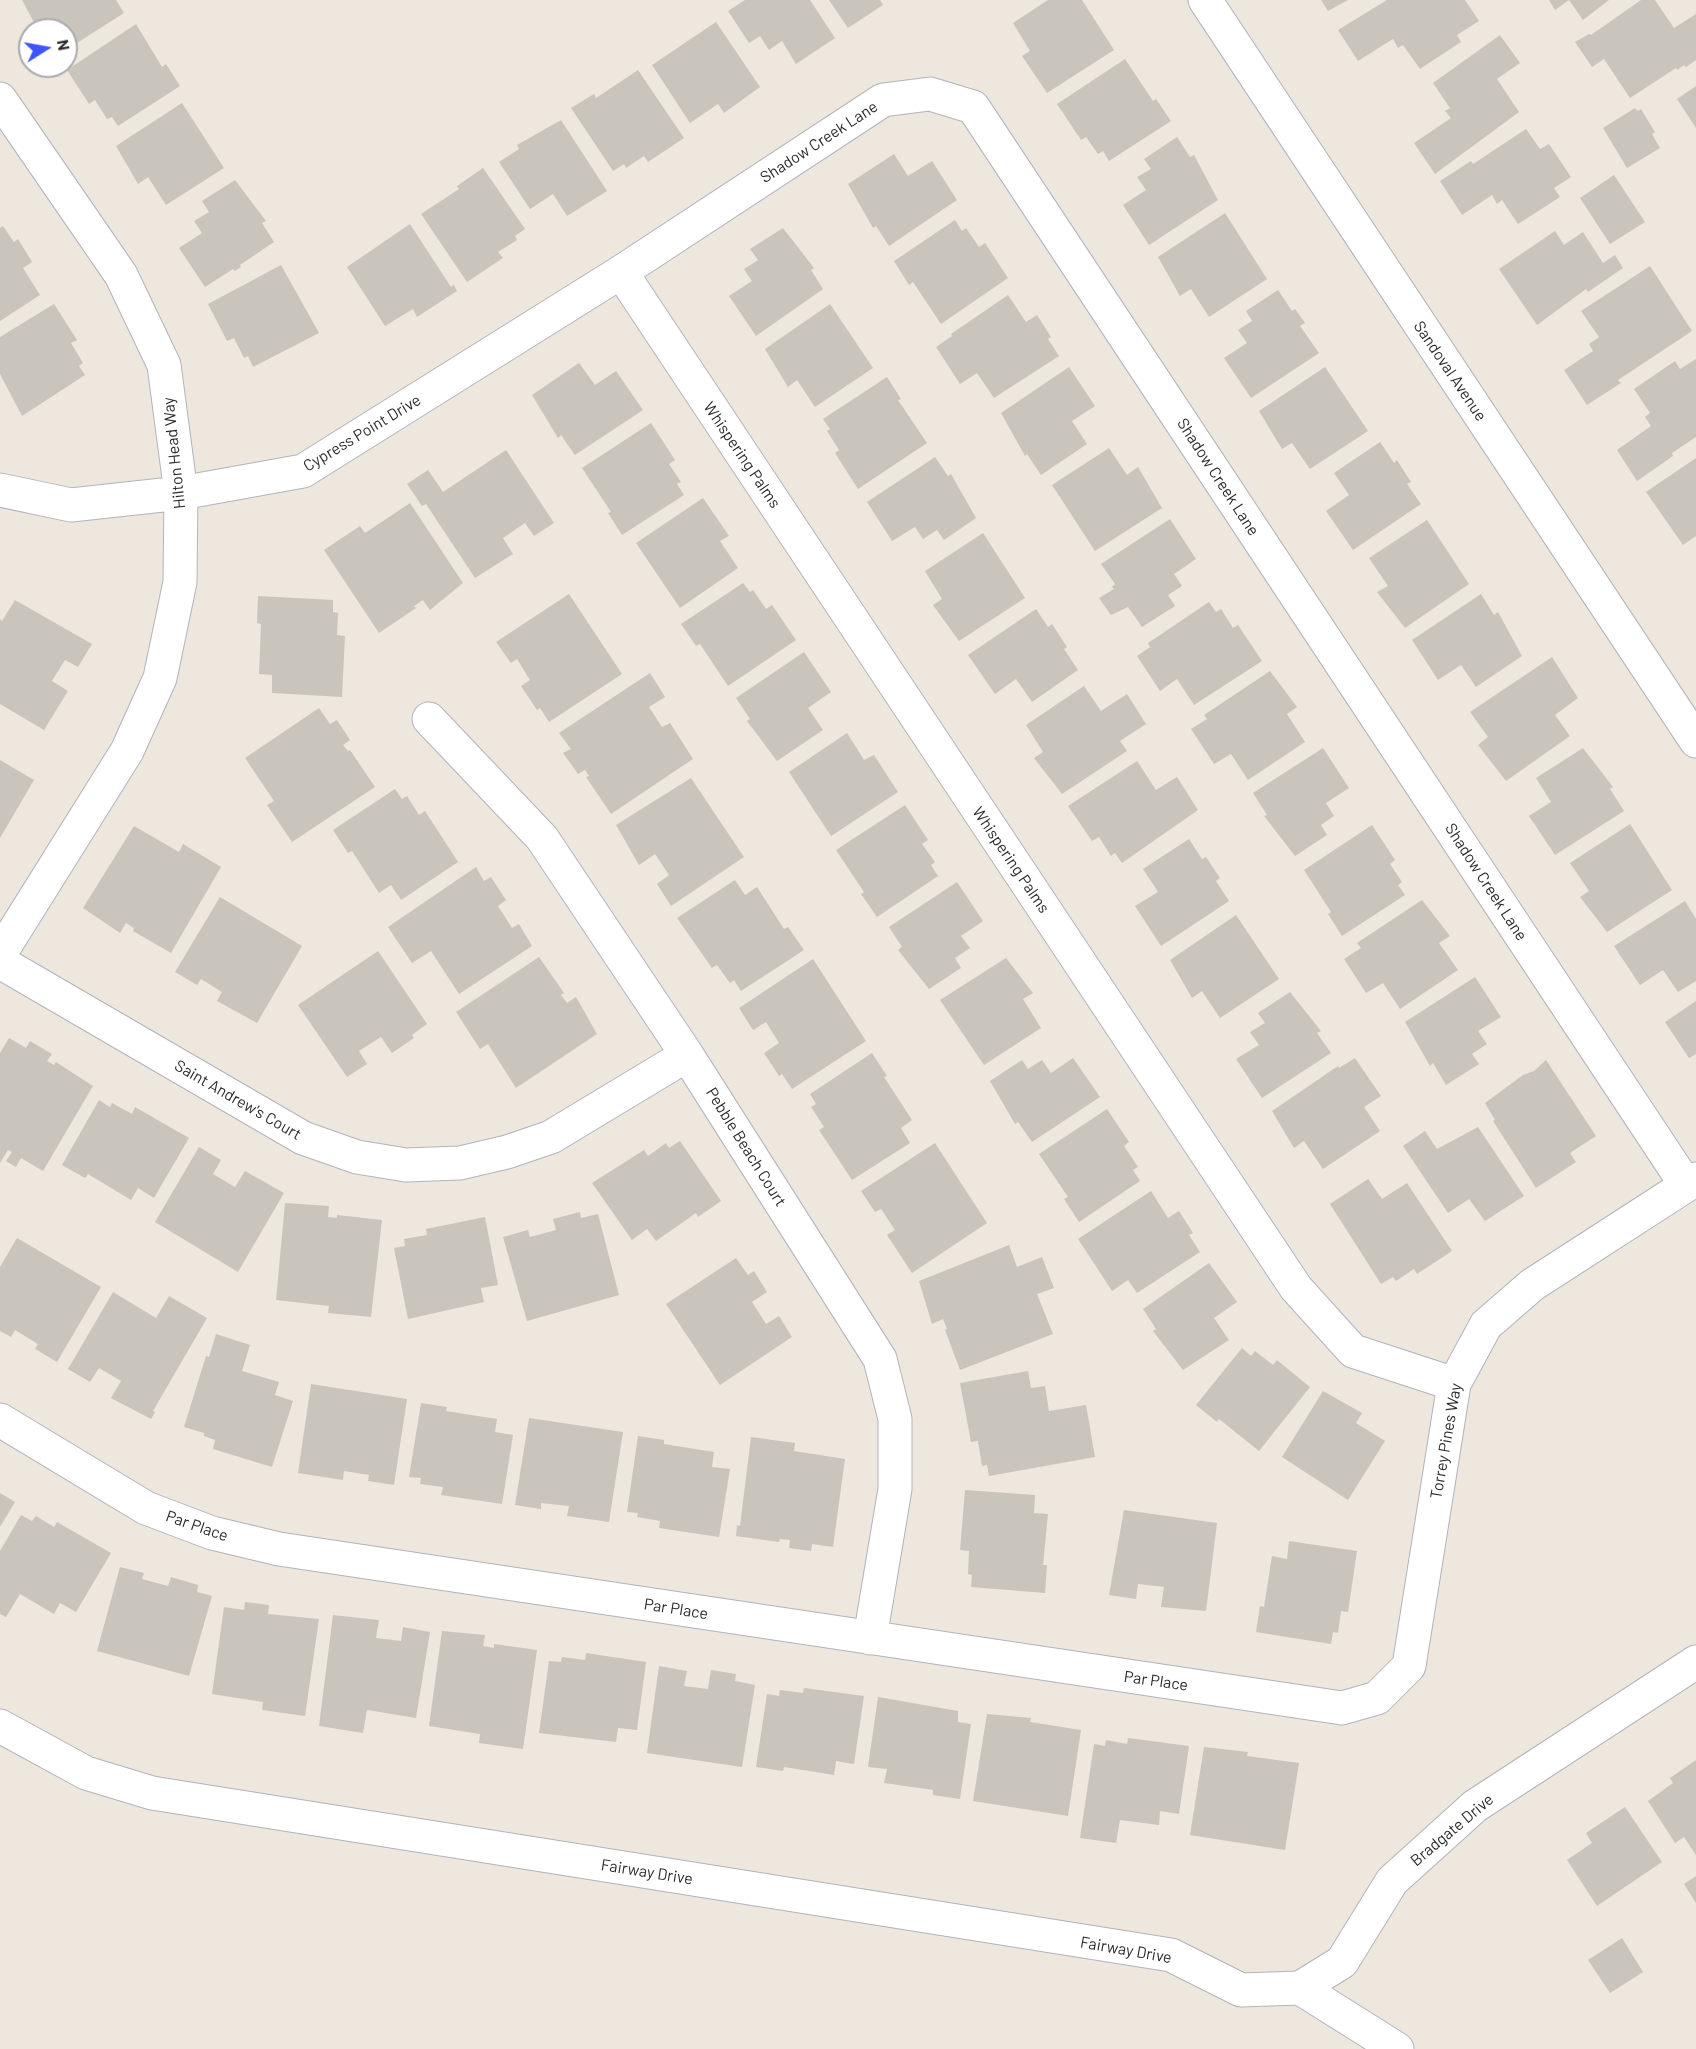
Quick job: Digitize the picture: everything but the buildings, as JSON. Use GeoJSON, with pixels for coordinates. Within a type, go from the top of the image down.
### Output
{"type":"FeatureCollection","features":[{"type":"Feature","properties":{"kind":"street","name":"Sandoval Avenue"},"geometry":{"type":"LineString","coordinates":[[1205,0],[1696,741]]}},
{"type":"Feature","properties":{"kind":"street","name":"Shadow Creek Lane"},"geometry":{"type":"LineString","coordinates":[[621,272],[883,100],[930,94],[973,107],[1691,1182]]}},
{"type":"Feature","properties":{"kind":"street","name":"Hilton Head Way"},"geometry":{"type":"LineString","coordinates":[[0,99],[121,275],[164,365],[182,493],[180,582],[160,678],[127,751],[0,954]]}},
{"type":"Feature","properties":{"kind":"street","name":"Cypress Point Drive"},"geometry":{"type":"LineString","coordinates":[[0,490],[71,505],[182,493],[303,471],[621,272]]}},
{"type":"Feature","properties":{"kind":"street","name":"Whispering Palms"},"geometry":{"type":"LineString","coordinates":[[621,272],[1296,1288],[1353,1351],[1454,1384]]}},
{"type":"Feature","properties":{"kind":"street","name":"Pebble Beach Court"},"geometry":{"type":"LineString","coordinates":[[429,719],[542,838],[687,1054],[880,1359],[895,1419],[895,1489],[870,1638]]}},
{"type":"Feature","properties":{"kind":"street","name":"Saint Andrew's Court"},"geometry":{"type":"LineString","coordinates":[[0,962],[303,1138],[357,1157],[406,1165],[460,1163],[507,1152],[551,1137],[687,1054]]}},
{"type":"Feature","properties":{"kind":"street","name":"Torrey Pines Way"},"geometry":{"type":"LineString","coordinates":[[1377,1698],[1409,1666],[1454,1384],[1486,1325],[1532,1285],[1691,1182]]}},
{"type":"Feature","properties":{"kind":"street","name":"Par Place"},"geometry":{"type":"LineString","coordinates":[[0,1420],[146,1508],[212,1533],[279,1549],[1342,1708],[1377,1698]]}},
{"type":"Feature","properties":{"kind":"street","name":"Bradgate Drive"},"geometry":{"type":"LineString","coordinates":[[1300,1988],[1342,1962],[1392,1881],[1475,1806],[1696,1662]]}},
{"type":"Feature","properties":{"kind":"street","name":"Fairway Drive"},"geometry":{"type":"LineString","coordinates":[[0,1726],[86,1773],[152,1793],[1172,1955],[1241,1990],[1300,1988]]}},
{"type":"Feature","properties":{"kind":"street"},"geometry":{"type":"LineString","coordinates":[[1300,1988],[1398,2049]]}}]}
